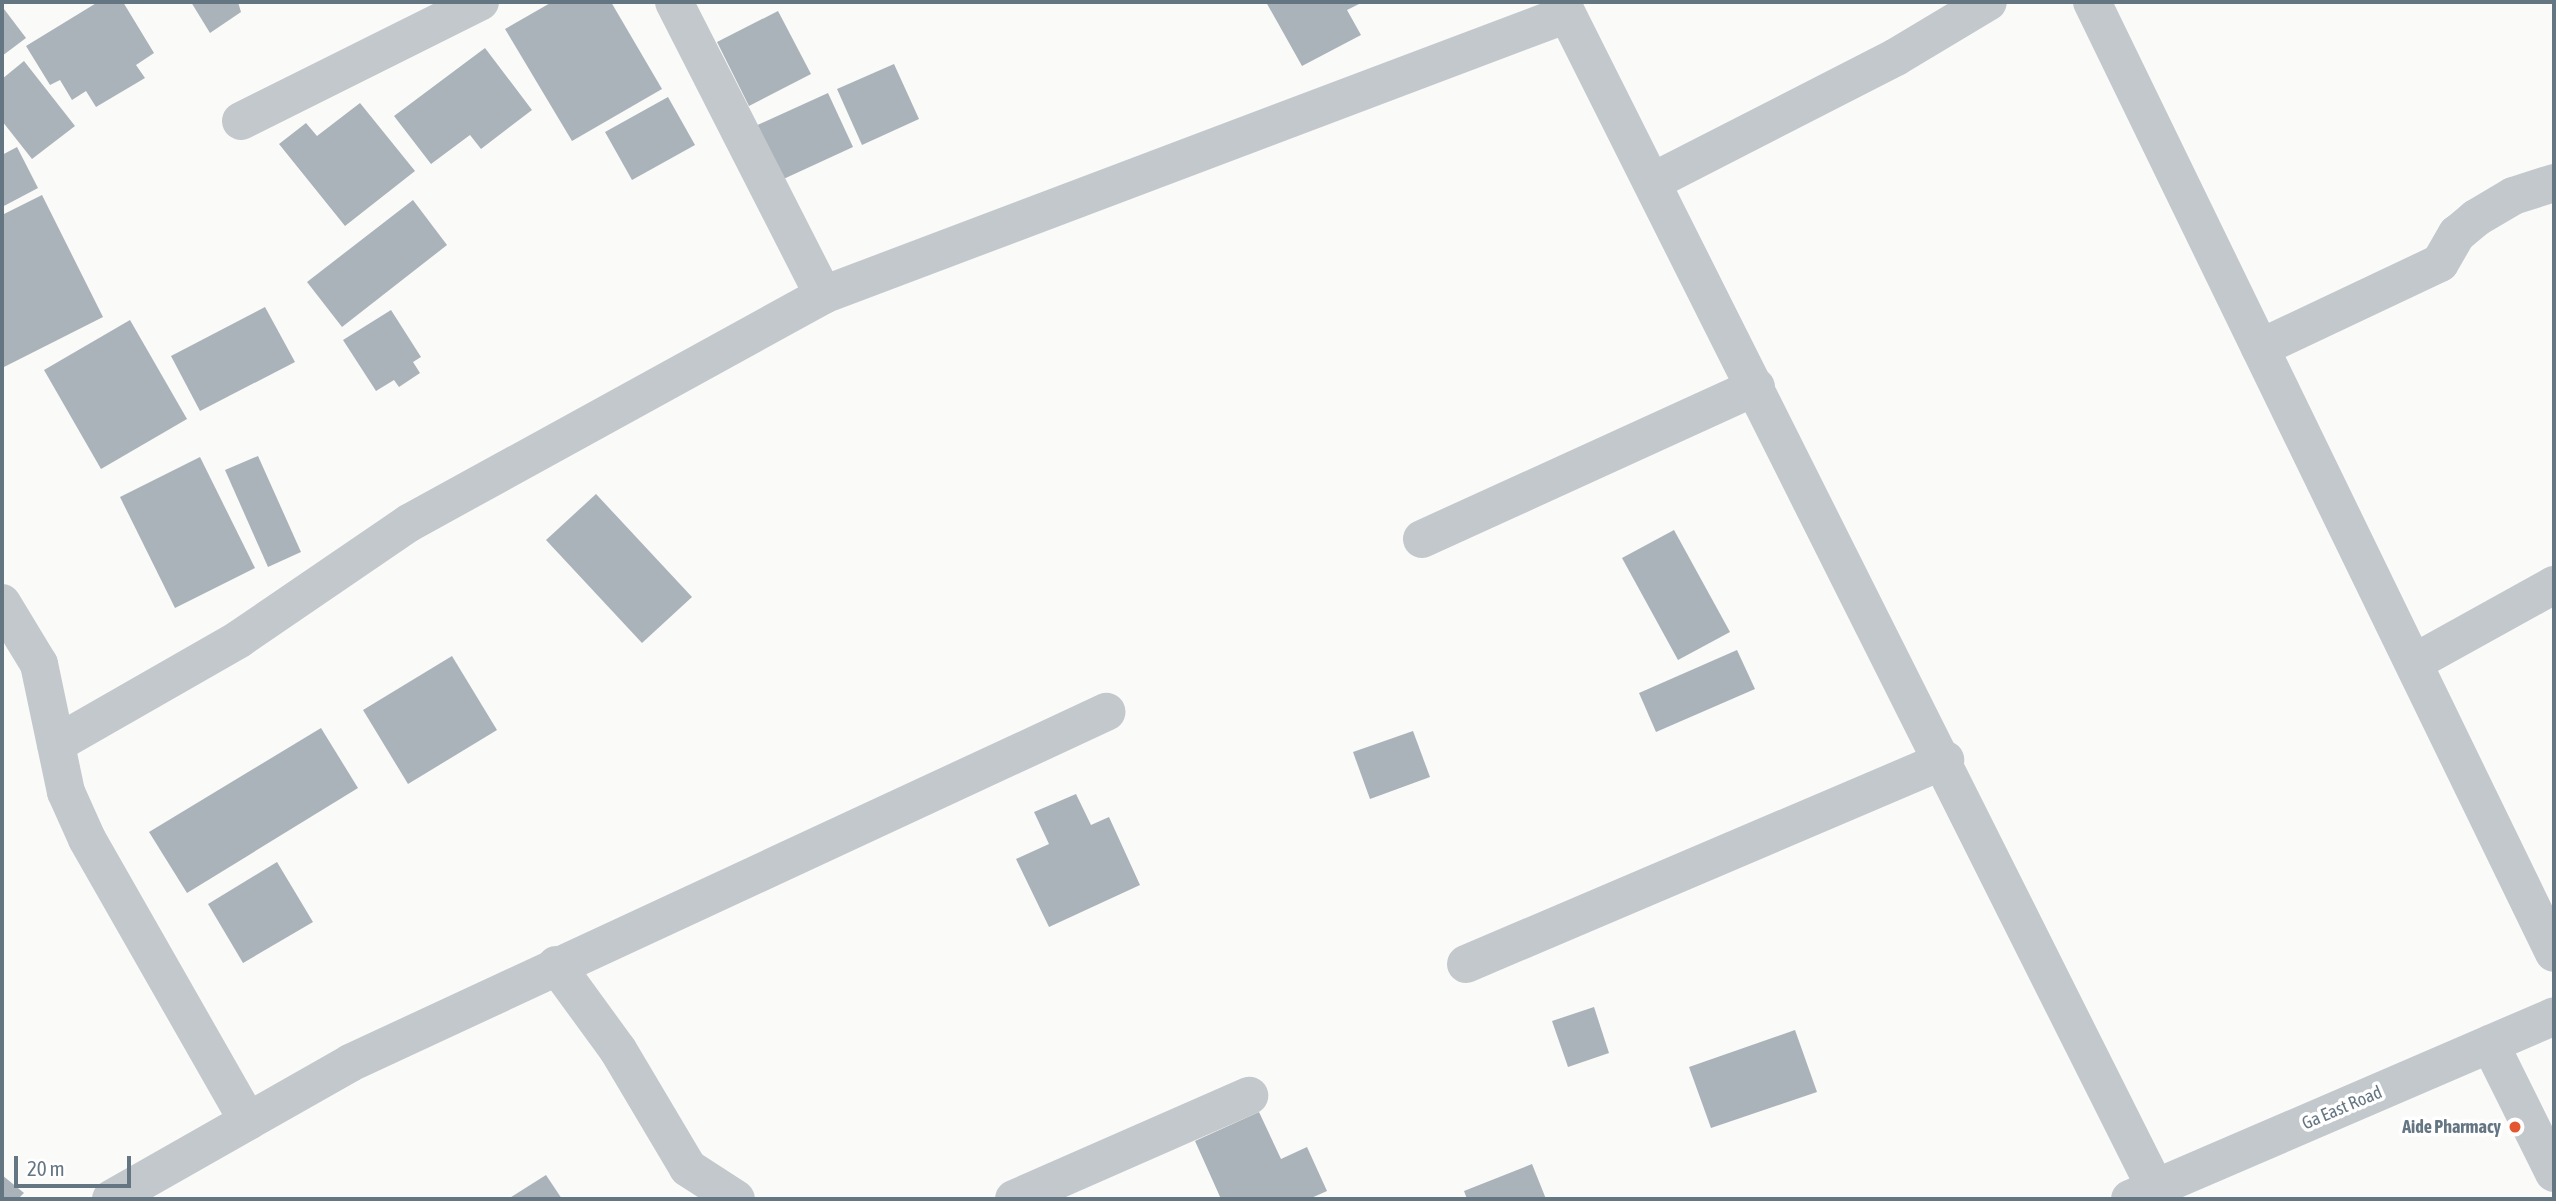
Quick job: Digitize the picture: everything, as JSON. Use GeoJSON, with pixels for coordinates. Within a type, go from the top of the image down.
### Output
{"type":"FeatureCollection","features":[{"type":"Feature","properties":{"kind":"street"},"geometry":{"type":"LineString","coordinates":[[241,121],[480,2]]}},
{"type":"Feature","properties":{"kind":"street"},"geometry":{"type":"LineString","coordinates":[[674,2],[823,295]]}},
{"type":"Feature","properties":{"kind":"street"},"geometry":{"type":"LineString","coordinates":[[1653,183],[1896,57],[1988,2]]}},
{"type":"Feature","properties":{"kind":"street"},"geometry":{"type":"LineString","coordinates":[[2092,2],[2415,662],[2554,953]]}},
{"type":"Feature","properties":{"kind":"street"},"geometry":{"type":"LineString","coordinates":[[56,744],[239,639],[409,523],[823,295],[1564,8],[1945,760],[2149,1196]]}},
{"type":"Feature","properties":{"kind":"street"},"geometry":{"type":"LineString","coordinates":[[2260,348],[2440,263],[2457,234],[2476,218],[2513,196],[2554,183]]}},
{"type":"Feature","properties":{"kind":"street"},"geometry":{"type":"LineString","coordinates":[[1422,539],[1756,387]]}},
{"type":"Feature","properties":{"kind":"street"},"geometry":{"type":"LineString","coordinates":[[2415,662],[2554,585]]}},
{"type":"Feature","properties":{"kind":"street"},"geometry":{"type":"LineString","coordinates":[[2,603],[39,664],[66,792],[87,839],[248,1121]]}},
{"type":"Feature","properties":{"kind":"street"},"geometry":{"type":"LineString","coordinates":[[111,1199],[349,1062],[1106,712]]}},
{"type":"Feature","properties":{"kind":"street"},"geometry":{"type":"LineString","coordinates":[[1466,964],[1945,760]]}},
{"type":"Feature","properties":{"kind":"street"},"geometry":{"type":"LineString","coordinates":[[556,965],[618,1050],[688,1168],[736,1199]]}},
{"type":"Feature","properties":{"kind":"street","name":"Ga East Road"},"geometry":{"type":"LineString","coordinates":[[2149,1196],[2554,1016]]}},
{"type":"Feature","properties":{"kind":"street"},"geometry":{"type":"LineString","coordinates":[[2490,1044],[2554,1174]]}},
{"type":"Feature","properties":{"kind":"street"},"geometry":{"type":"LineString","coordinates":[[1014,1199],[1249,1096]]}},
{"type":"Feature","properties":{"kind":"building"},"geometry":{"type":"Polygon","coordinates":[[[98,2],[123,2],[154,53],[136,65],[145,78],[96,107],[86,91],[72,100],[60,80],[50,85],[26,46],[98,2]]]}},
{"type":"Feature","properties":{"kind":"building"},"geometry":{"type":"Polygon","coordinates":[[[191,2],[238,2],[241,12],[210,33],[191,2]]]}},
{"type":"Feature","properties":{"kind":"building"},"geometry":{"type":"Polygon","coordinates":[[[552,2],[611,2],[662,89],[572,141],[505,29],[552,2]]]}},
{"type":"Feature","properties":{"kind":"building"},"geometry":{"type":"Polygon","coordinates":[[[1266,2],[1363,2],[1347,10],[1361,35],[1302,66],[1266,2]]]}},
{"type":"Feature","properties":{"kind":"building"},"geometry":{"type":"Polygon","coordinates":[[[4,9],[26,38],[2,56],[2,11],[4,9]]]}},
{"type":"Feature","properties":{"kind":"building"},"geometry":{"type":"Polygon","coordinates":[[[778,11],[811,74],[749,106],[717,42],[778,11]]]}},
{"type":"Feature","properties":{"kind":"building"},"geometry":{"type":"Polygon","coordinates":[[[485,48],[532,110],[481,149],[470,135],[431,164],[394,116],[485,48]]]}},
{"type":"Feature","properties":{"kind":"building"},"geometry":{"type":"Polygon","coordinates":[[[24,61],[75,126],[32,159],[2,121],[2,79],[24,61]]]}},
{"type":"Feature","properties":{"kind":"building"},"geometry":{"type":"Polygon","coordinates":[[[894,64],[919,119],[862,145],[837,89],[894,64]]]}},
{"type":"Feature","properties":{"kind":"building"},"geometry":{"type":"Polygon","coordinates":[[[828,93],[853,147],[777,182],[751,128],[828,93]]]}},
{"type":"Feature","properties":{"kind":"building"},"geometry":{"type":"Polygon","coordinates":[[[668,97],[695,145],[632,180],[605,132],[668,97]]]}},
{"type":"Feature","properties":{"kind":"building"},"geometry":{"type":"Polygon","coordinates":[[[360,103],[415,171],[345,226],[279,144],[306,123],[317,136],[360,103]]]}},
{"type":"Feature","properties":{"kind":"building"},"geometry":{"type":"Polygon","coordinates":[[[17,147],[38,188],[2,207],[2,155],[17,147]]]}},
{"type":"Feature","properties":{"kind":"building"},"geometry":{"type":"Polygon","coordinates":[[[42,195],[103,317],[2,368],[2,215],[42,195]]]}},
{"type":"Feature","properties":{"kind":"building"},"geometry":{"type":"Polygon","coordinates":[[[413,200],[447,245],[342,327],[307,282],[413,200]]]}},
{"type":"Feature","properties":{"kind":"building"},"geometry":{"type":"Polygon","coordinates":[[[265,307],[295,362],[200,411],[171,356],[265,307]]]}},
{"type":"Feature","properties":{"kind":"building"},"geometry":{"type":"Polygon","coordinates":[[[391,310],[421,357],[413,362],[420,373],[399,387],[394,380],[376,391],[343,340],[391,310]]]}},
{"type":"Feature","properties":{"kind":"building"},"geometry":{"type":"Polygon","coordinates":[[[130,320],[187,419],[101,469],[44,370],[130,320]]]}},
{"type":"Feature","properties":{"kind":"building"},"geometry":{"type":"Polygon","coordinates":[[[258,456],[301,552],[268,567],[225,470],[258,456]]]}},
{"type":"Feature","properties":{"kind":"building"},"geometry":{"type":"Polygon","coordinates":[[[200,457],[255,568],[175,608],[120,497],[200,457]]]}},
{"type":"Feature","properties":{"kind":"building"},"geometry":{"type":"Polygon","coordinates":[[[596,494],[692,597],[642,643],[546,540],[596,494]]]}},
{"type":"Feature","properties":{"kind":"building"},"geometry":{"type":"Polygon","coordinates":[[[1674,530],[1730,632],[1678,660],[1622,558],[1674,530]]]}},
{"type":"Feature","properties":{"kind":"building"},"geometry":{"type":"Polygon","coordinates":[[[1737,650],[1755,689],[1656,732],[1639,693],[1737,650]]]}},
{"type":"Feature","properties":{"kind":"building"},"geometry":{"type":"Polygon","coordinates":[[[452,656],[497,730],[408,784],[363,710],[452,656]]]}},
{"type":"Feature","properties":{"kind":"building"},"geometry":{"type":"Polygon","coordinates":[[[321,728],[358,788],[187,893],[149,832],[321,728]]]}},
{"type":"Feature","properties":{"kind":"building"},"geometry":{"type":"Polygon","coordinates":[[[1413,731],[1430,777],[1370,799],[1353,752],[1413,731]]]}},
{"type":"Feature","properties":{"kind":"building"},"geometry":{"type":"Polygon","coordinates":[[[1076,794],[1091,825],[1109,817],[1140,885],[1049,927],[1016,859],[1049,844],[1034,812],[1076,794]]]}},
{"type":"Feature","properties":{"kind":"building"},"geometry":{"type":"Polygon","coordinates":[[[277,862],[313,922],[243,963],[208,904],[277,862]]]}},
{"type":"Feature","properties":{"kind":"building"},"geometry":{"type":"Polygon","coordinates":[[[1594,1007],[1609,1053],[1568,1067],[1552,1021],[1594,1007]]]}},
{"type":"Feature","properties":{"kind":"building"},"geometry":{"type":"Polygon","coordinates":[[[1795,1030],[1817,1092],[1711,1128],[1689,1067],[1795,1030]]]}},
{"type":"Feature","properties":{"kind":"building"},"geometry":{"type":"Polygon","coordinates":[[[1259,1112],[1281,1159],[1307,1147],[1327,1191],[1309,1199],[1221,1199],[1195,1141],[1259,1112]]]}},
{"type":"Feature","properties":{"kind":"building"},"geometry":{"type":"Polygon","coordinates":[[[1532,1164],[1546,1199],[1467,1199],[1464,1191],[1532,1164]]]}},
{"type":"Feature","properties":{"kind":"building"},"geometry":{"type":"Polygon","coordinates":[[[2,1175],[24,1193],[18,1199],[2,1199],[2,1175]]]}},
{"type":"Feature","properties":{"kind":"building"},"geometry":{"type":"Polygon","coordinates":[[[546,1175],[562,1199],[508,1199],[546,1175]]]}},
{"type":"Feature","properties":{"kind":"place","name":"Aide Pharmacy"},"geometry":{"type":"Point","coordinates":[2515,1127]}}]}
